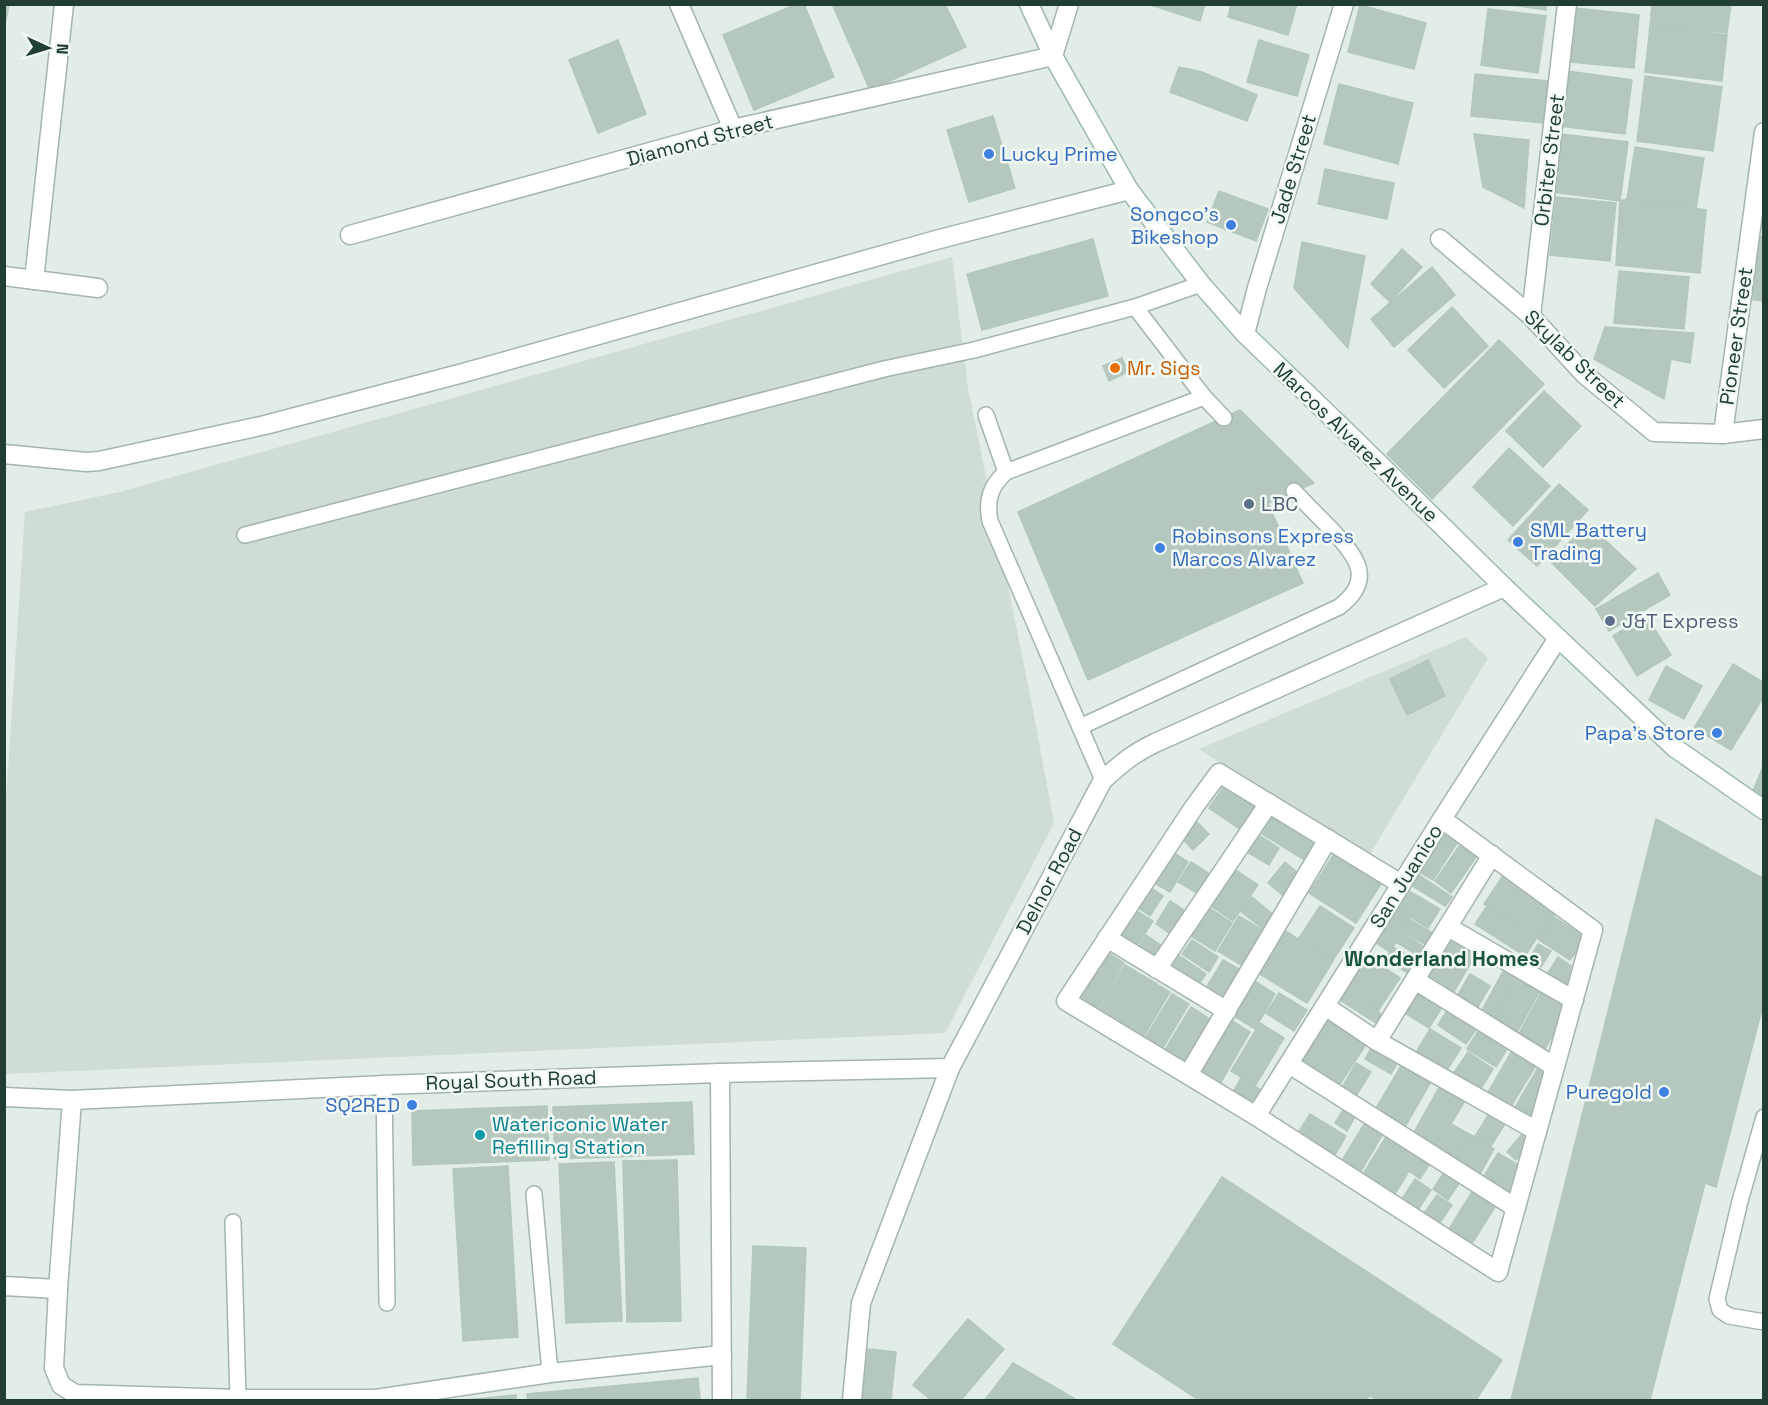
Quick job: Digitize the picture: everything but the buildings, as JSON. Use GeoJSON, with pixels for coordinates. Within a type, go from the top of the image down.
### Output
{"type":"FeatureCollection","features":[{"type":"Feature","properties":{"kind":"street"},"geometry":{"type":"LineString","coordinates":[[34,280],[64,4]]}},
{"type":"Feature","properties":{"kind":"street"},"geometry":{"type":"LineString","coordinates":[[679,4],[733,129]]}},
{"type":"Feature","properties":{"kind":"street","name":"Marcos Alvarez Avenue"},"geometry":{"type":"LineString","coordinates":[[1029,4],[1053,56],[1129,190],[1201,284],[1245,334],[1354,438],[1504,588],[1675,748],[1764,810]]}},
{"type":"Feature","properties":{"kind":"street"},"geometry":{"type":"LineString","coordinates":[[1053,56],[1069,4]]}},
{"type":"Feature","properties":{"kind":"street","name":"Jade Street"},"geometry":{"type":"LineString","coordinates":[[1245,334],[1344,4]]}},
{"type":"Feature","properties":{"kind":"street","name":"Orbiter Street"},"geometry":{"type":"LineString","coordinates":[[1531,316],[1567,4]]}},
{"type":"Feature","properties":{"kind":"street","name":"Diamond Street"},"geometry":{"type":"LineString","coordinates":[[350,235],[733,129],[1053,56]]}},
{"type":"Feature","properties":{"kind":"street","name":"Pioneer Street"},"geometry":{"type":"LineString","coordinates":[[1723,434],[1764,132]]}},
{"type":"Feature","properties":{"kind":"street"},"geometry":{"type":"LineString","coordinates":[[4,454],[86,462],[99,461],[265,425],[463,373],[936,240],[1129,190]]}},
{"type":"Feature","properties":{"kind":"street","name":"Skylab Street"},"geometry":{"type":"LineString","coordinates":[[1440,238],[1531,316],[1584,374],[1654,432],[1723,434],[1764,429]]}},
{"type":"Feature","properties":{"kind":"street"},"geometry":{"type":"LineString","coordinates":[[4,276],[98,288]]}},
{"type":"Feature","properties":{"kind":"street","name":"Delnor Road"},"geometry":{"type":"LineString","coordinates":[[852,1401],[861,1303],[950,1068],[1103,780],[1134,753],[1504,588]]}},
{"type":"Feature","properties":{"kind":"street","name":"San Juanico"},"geometry":{"type":"LineString","coordinates":[[1256,1116],[1558,638]]}},
{"type":"Feature","properties":{"kind":"street"},"geometry":{"type":"LineString","coordinates":[[1401,884],[1218,773],[1066,1001],[1256,1116],[1498,1272],[1593,930],[1442,819]]}},
{"type":"Feature","properties":{"kind":"street"},"geometry":{"type":"LineString","coordinates":[[1157,969],[1269,803]]}},
{"type":"Feature","properties":{"kind":"street"},"geometry":{"type":"LineString","coordinates":[[1188,1075],[1328,839]]}},
{"type":"Feature","properties":{"kind":"street"},"geometry":{"type":"LineString","coordinates":[[1377,1041],[1492,855]]}},
{"type":"Feature","properties":{"kind":"street"},"geometry":{"type":"LineString","coordinates":[[1448,927],[1574,1000]]}},
{"type":"Feature","properties":{"kind":"street"},"geometry":{"type":"LineString","coordinates":[[1107,938],[1227,1011]]}},
{"type":"Feature","properties":{"kind":"street"},"geometry":{"type":"LineString","coordinates":[[1415,980],[1555,1067]]}},
{"type":"Feature","properties":{"kind":"street"},"geometry":{"type":"LineString","coordinates":[[1325,1006],[1377,1041],[1537,1131]]}},
{"type":"Feature","properties":{"kind":"street"},"geometry":{"type":"LineString","coordinates":[[1289,1064],[1516,1208]]}},
{"type":"Feature","properties":{"kind":"street","name":"Royal South Road"},"geometry":{"type":"LineString","coordinates":[[4,1097],[72,1101],[384,1085],[720,1073],[950,1068]]}},
{"type":"Feature","properties":{"kind":"street"},"geometry":{"type":"LineString","coordinates":[[720,1073],[722,1401]]}},
{"type":"Feature","properties":{"kind":"street"},"geometry":{"type":"LineString","coordinates":[[72,1101],[54,1368],[61,1385],[75,1394],[238,1399],[376,1399],[550,1373],[722,1355]]}},
{"type":"Feature","properties":{"kind":"street"},"geometry":{"type":"LineString","coordinates":[[4,1286],[58,1289]]}},
{"type":"Feature","properties":{"kind":"lane"},"geometry":{"type":"LineString","coordinates":[[245,535],[884,369],[974,350],[1135,307],[1201,284]]}},
{"type":"Feature","properties":{"kind":"lane"},"geometry":{"type":"LineString","coordinates":[[1135,307],[1204,397],[1224,418]]}},
{"type":"Feature","properties":{"kind":"lane"},"geometry":{"type":"LineString","coordinates":[[1103,780],[990,521],[989,497],[997,480],[1006,472],[1204,397]]}},
{"type":"Feature","properties":{"kind":"lane"},"geometry":{"type":"LineString","coordinates":[[986,414],[1006,472]]}},
{"type":"Feature","properties":{"kind":"lane"},"geometry":{"type":"LineString","coordinates":[[1080,727],[1339,607],[1352,597],[1359,581],[1358,564],[1350,549],[1294,491]]}},
{"type":"Feature","properties":{"kind":"lane"},"geometry":{"type":"LineString","coordinates":[[384,1085],[387,1304]]}},
{"type":"Feature","properties":{"kind":"lane"},"geometry":{"type":"LineString","coordinates":[[1764,1117],[1740,1202],[1717,1299],[1720,1310],[1729,1316],[1764,1322]]}},
{"type":"Feature","properties":{"kind":"lane"},"geometry":{"type":"LineString","coordinates":[[534,1194],[550,1373]]}},
{"type":"Feature","properties":{"kind":"lane"},"geometry":{"type":"LineString","coordinates":[[233,1222],[238,1399]]}},
{"type":"Feature","properties":{"kind":"shaded area"},"geometry":{"type":"Polygon","coordinates":[[[952,257],[968,388],[1054,823],[945,1033],[5,1074],[5,815],[25,512],[120,492],[952,257]]]}},
{"type":"Feature","properties":{"kind":"shaded area"},"geometry":{"type":"Polygon","coordinates":[[[1466,637],[1488,658],[1367,859],[1199,749],[1466,637]]]}},
{"type":"Feature","properties":{"kind":"place","name":"Lucky Prime"},"geometry":{"type":"Point","coordinates":[989,154]}},
{"type":"Feature","properties":{"kind":"place","name":"Songco's Bikeshop"},"geometry":{"type":"Point","coordinates":[1231,225]}},
{"type":"Feature","properties":{"kind":"place","name":"Mr. Sigs"},"geometry":{"type":"Point","coordinates":[1115,368]}},
{"type":"Feature","properties":{"kind":"place","name":"LBC"},"geometry":{"type":"Point","coordinates":[1249,504]}},
{"type":"Feature","properties":{"kind":"place","name":"SML Battery Trading"},"geometry":{"type":"Point","coordinates":[1518,542]}},
{"type":"Feature","properties":{"kind":"place","name":"Robinsons Express Marcos Alvarez"},"geometry":{"type":"Point","coordinates":[1160,548]}},
{"type":"Feature","properties":{"kind":"place","name":"J&T Express"},"geometry":{"type":"Point","coordinates":[1610,621]}},
{"type":"Feature","properties":{"kind":"place","name":"Papa's Store"},"geometry":{"type":"Point","coordinates":[1717,733]}},
{"type":"Feature","properties":{"kind":"place","name":"Puregold"},"geometry":{"type":"Point","coordinates":[1664,1092]}},
{"type":"Feature","properties":{"kind":"place","name":"SQ2RED"},"geometry":{"type":"Point","coordinates":[412,1105]}},
{"type":"Feature","properties":{"kind":"place","name":"Watericonic Water Refilling Station"},"geometry":{"type":"Point","coordinates":[480,1135]}},
{"type":"Feature","properties":{"kind":"district","name":"Wonderland Homes"},"geometry":{"type":"Point","coordinates":[1442,958]}}]}
